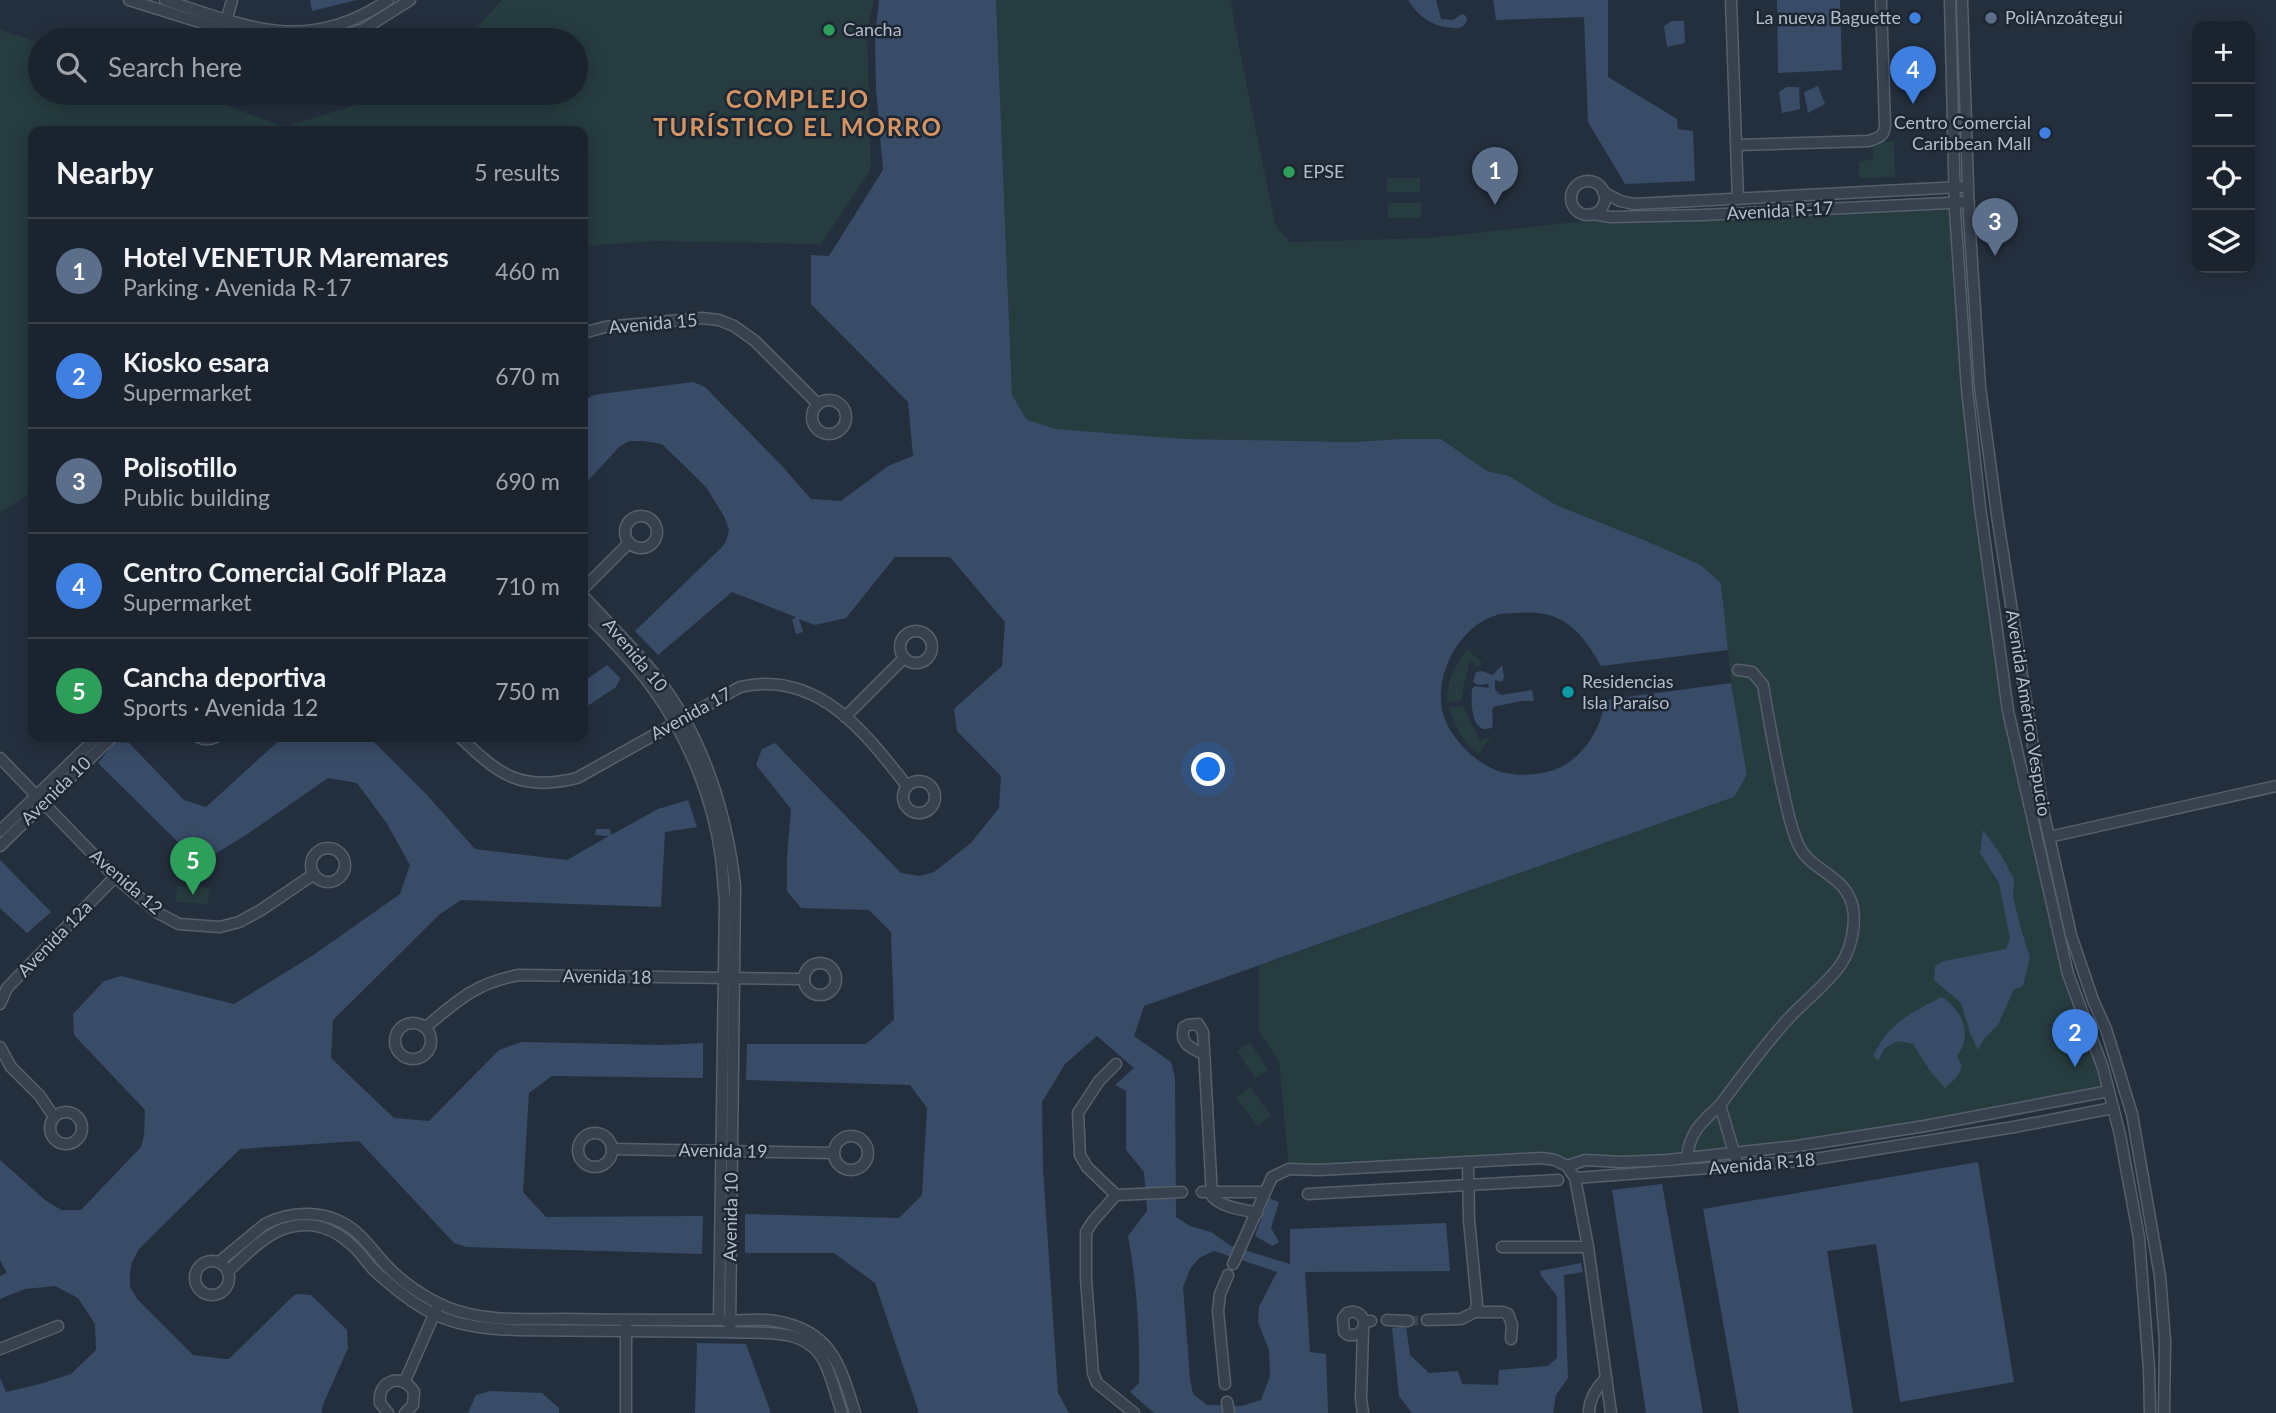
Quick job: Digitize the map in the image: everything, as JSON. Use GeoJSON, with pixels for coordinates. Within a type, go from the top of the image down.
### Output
{"type":"FeatureCollection","features":[{"type":"Feature","properties":{"kind":"street"},"geometry":{"type":"LineString","coordinates":[[129,0],[225,25],[247,28]]}},
{"type":"Feature","properties":{"kind":"street"},"geometry":{"type":"LineString","coordinates":[[165,0],[231,28]]}},
{"type":"Feature","properties":{"kind":"street"},"geometry":{"type":"LineString","coordinates":[[225,25],[232,0]]}},
{"type":"Feature","properties":{"kind":"street"},"geometry":{"type":"LineString","coordinates":[[321,28],[352,20],[388,0]]}},
{"type":"Feature","properties":{"kind":"street"},"geometry":{"type":"LineString","coordinates":[[366,28],[410,0]]}},
{"type":"Feature","properties":{"kind":"street"},"geometry":{"type":"LineString","coordinates":[[1731,0],[1738,199]]}},
{"type":"Feature","properties":{"kind":"street"},"geometry":{"type":"LineString","coordinates":[[1737,145],[1868,141],[1880,137],[1885,126],[1881,0]]}},
{"type":"Feature","properties":{"kind":"street","name":"Avenida Américo Vespucio"},"geometry":{"type":"LineString","coordinates":[[1950,0],[1955,202],[1967,389],[2008,711],[2018,766],[2068,974],[2104,1068],[2113,1108],[2139,1238],[2150,1413]]}},
{"type":"Feature","properties":{"kind":"street","name":"Avenida Américo Vespucio"},"geometry":{"type":"LineString","coordinates":[[1962,0],[1968,187],[1982,399],[2015,639],[2049,837],[2079,962],[2106,1029],[2132,1114],[2160,1276],[2165,1340],[2164,1413]]}},
{"type":"Feature","properties":{"kind":"street"},"geometry":{"type":"LineString","coordinates":[[375,9],[380,20]]}},
{"type":"Feature","properties":{"kind":"street","name":"Avenida R-17"},"geometry":{"type":"LineString","coordinates":[[1968,187],[1634,204],[1620,201],[1604,192],[1597,184],[1588,181],[1573,189],[1572,200],[1575,208],[1583,213],[1611,217],[1969,202]]}},
{"type":"Feature","properties":{"kind":"street"},"geometry":{"type":"LineString","coordinates":[[1592,214],[1601,208],[1604,192]]}},
{"type":"Feature","properties":{"kind":"street"},"geometry":{"type":"LineString","coordinates":[[1634,204],[1634,217]]}},
{"type":"Feature","properties":{"kind":"street","name":"Avenida 15"},"geometry":{"type":"LineString","coordinates":[[588,332],[605,327],[702,318],[719,320],[734,326],[755,341],[818,404]]}},
{"type":"Feature","properties":{"kind":"street"},"geometry":{"type":"LineString","coordinates":[[588,584],[629,543]]}},
{"type":"Feature","properties":{"kind":"street","name":"Avenida 10"},"geometry":{"type":"LineString","coordinates":[[588,602],[680,721],[690,752],[713,797],[721,856],[729,979],[726,1151],[731,1234],[724,1321]]}},
{"type":"Feature","properties":{"kind":"street","name":"Avenida 10"},"geometry":{"type":"LineString","coordinates":[[588,615],[631,655]]}},
{"type":"Feature","properties":{"kind":"street"},"geometry":{"type":"LineString","coordinates":[[845,716],[904,658]]}},
{"type":"Feature","properties":{"kind":"street"},"geometry":{"type":"LineString","coordinates":[[1567,1166],[1585,1160],[1621,1162],[1685,1157],[1693,1134],[1720,1105],[1787,1020],[1841,965],[1850,944],[1853,909],[1848,892],[1828,872],[1808,859],[1799,848],[1791,824],[1763,685],[1752,672],[1738,670]]}},
{"type":"Feature","properties":{"kind":"street","name":"Avenida 17"},"geometry":{"type":"LineString","coordinates":[[466,742],[494,767],[512,778],[559,783],[577,778],[740,687],[766,683],[783,684],[808,691],[845,716],[883,755],[907,786]]}},
{"type":"Feature","properties":{"kind":"street","name":"Avenida 10"},"geometry":{"type":"LineString","coordinates":[[0,831],[40,799],[100,742]]}},
{"type":"Feature","properties":{"kind":"street","name":"Avenida 12"},"geometry":{"type":"LineString","coordinates":[[0,758],[115,877],[158,914],[179,924],[220,928],[239,922],[314,874]]}},
{"type":"Feature","properties":{"kind":"street"},"geometry":{"type":"LineString","coordinates":[[2049,837],[2276,786]]}},
{"type":"Feature","properties":{"kind":"street","name":"Avenida 10"},"geometry":{"type":"LineString","coordinates":[[0,846],[40,799]]}},
{"type":"Feature","properties":{"kind":"street","name":"Avenida 12a"},"geometry":{"type":"LineString","coordinates":[[0,1004],[6,988],[115,877]]}},
{"type":"Feature","properties":{"kind":"street","name":"Avenida 18"},"geometry":{"type":"LineString","coordinates":[[426,1027],[467,994],[495,980],[519,975],[804,979]]}},
{"type":"Feature","properties":{"kind":"street"},"geometry":{"type":"LineString","coordinates":[[0,1047],[11,1067],[40,1096],[54,1117]]}},
{"type":"Feature","properties":{"kind":"street"},"geometry":{"type":"LineString","coordinates":[[1193,1192],[1204,1054]]}},
{"type":"Feature","properties":{"kind":"street"},"geometry":{"type":"LineString","coordinates":[[1116,1064],[1099,1082],[1078,1113],[1080,1156],[1087,1167],[1116,1195]]}},
{"type":"Feature","properties":{"kind":"street","name":"Avenida R-18"},"geometry":{"type":"LineString","coordinates":[[2109,1091],[1925,1126],[1797,1146],[1685,1157],[1684,1171],[1803,1161],[2113,1108]]}},
{"type":"Feature","properties":{"kind":"street"},"geometry":{"type":"LineString","coordinates":[[1720,1105],[1738,1166]]}},
{"type":"Feature","properties":{"kind":"street","name":"Avenida 19"},"geometry":{"type":"LineString","coordinates":[[612,1149],[834,1153]]}},
{"type":"Feature","properties":{"kind":"street","name":"Avenida 10"},"geometry":{"type":"LineString","coordinates":[[724,1321],[719,1234],[726,1151]]}},
{"type":"Feature","properties":{"kind":"street"},"geometry":{"type":"LineString","coordinates":[[1234,1262],[1272,1177],[1289,1169],[1319,1170],[1542,1158],[1555,1160],[1567,1166],[1575,1178],[1588,1247],[1611,1413]]}},
{"type":"Feature","properties":{"kind":"street"},"geometry":{"type":"LineString","coordinates":[[1427,1320],[1461,1319],[1470,1317],[1475,1312],[1477,1304],[1469,1220],[1468,1162]]}},
{"type":"Feature","properties":{"kind":"street"},"geometry":{"type":"LineString","coordinates":[[1575,1178],[1684,1171]]}},
{"type":"Feature","properties":{"kind":"street"},"geometry":{"type":"LineString","coordinates":[[1308,1194],[1558,1180]]}},
{"type":"Feature","properties":{"kind":"street"},"geometry":{"type":"LineString","coordinates":[[1193,1192],[1223,1205],[1257,1213]]}},
{"type":"Feature","properties":{"kind":"street"},"geometry":{"type":"LineString","coordinates":[[1134,1413],[1097,1383],[1093,1373],[1086,1279],[1086,1232],[1116,1195],[1264,1192]]}},
{"type":"Feature","properties":{"kind":"street"},"geometry":{"type":"LineString","coordinates":[[219,1262],[228,1271],[229,1283],[222,1293],[211,1296],[200,1291],[195,1280],[198,1269],[207,1262],[219,1262],[273,1220],[303,1213],[318,1214],[333,1218],[351,1228],[399,1277],[440,1303],[473,1315],[499,1318],[773,1321],[804,1329],[816,1336],[833,1354],[855,1413]]}},
{"type":"Feature","properties":{"kind":"street"},"geometry":{"type":"LineString","coordinates":[[228,1271],[273,1233],[302,1225],[321,1225],[341,1236],[394,1288],[434,1314],[484,1329],[782,1333],[798,1337],[824,1360],[842,1413]]}},
{"type":"Feature","properties":{"kind":"street"},"geometry":{"type":"LineString","coordinates":[[719,1234],[731,1234]]}},
{"type":"Feature","properties":{"kind":"street"},"geometry":{"type":"LineString","coordinates":[[1502,1247],[1588,1247]]}},
{"type":"Feature","properties":{"kind":"street"},"geometry":{"type":"LineString","coordinates":[[1225,1384],[1218,1311],[1220,1294],[1228,1275]]}},
{"type":"Feature","properties":{"kind":"street"},"geometry":{"type":"LineString","coordinates":[[405,1381],[440,1303]]}},
{"type":"Feature","properties":{"kind":"street"},"geometry":{"type":"LineString","coordinates":[[1475,1312],[1508,1314],[1512,1325],[1511,1339]]}},
{"type":"Feature","properties":{"kind":"street"},"geometry":{"type":"LineString","coordinates":[[626,1320],[626,1413]]}},
{"type":"Feature","properties":{"kind":"street"},"geometry":{"type":"LineString","coordinates":[[1387,1320],[1408,1321]]}},
{"type":"Feature","properties":{"kind":"street"},"geometry":{"type":"LineString","coordinates":[[724,1321],[724,1332]]}},
{"type":"Feature","properties":{"kind":"street"},"geometry":{"type":"LineString","coordinates":[[1363,1413],[1361,1399],[1366,1324]]}},
{"type":"Feature","properties":{"kind":"street"},"geometry":{"type":"LineString","coordinates":[[0,1349],[58,1326]]}},
{"type":"Feature","properties":{"kind":"street"},"geometry":{"type":"LineString","coordinates":[[1589,1413],[1589,1404],[1598,1385],[1606,1378]]}},
{"type":"Feature","properties":{"kind":"street"},"geometry":{"type":"LineString","coordinates":[[388,1413],[380,1403],[381,1389],[391,1380],[405,1381],[414,1392],[413,1405],[405,1413]]}},
{"type":"Feature","properties":{"kind":"green space"},"geometry":{"type":"Polygon","coordinates":[[[502,0],[874,0],[867,32],[871,169],[821,244],[656,241],[588,246],[588,126],[287,126],[356,105],[588,105],[588,28],[476,28],[502,0]]]}},
{"type":"Feature","properties":{"kind":"green space"},"geometry":{"type":"Polygon","coordinates":[[[996,0],[1231,0],[1275,224],[1290,242],[1429,238],[1594,220],[1955,202],[1967,389],[2008,711],[2055,921],[2109,1091],[1925,1126],[1621,1162],[1572,1171],[1555,1160],[1289,1169],[1279,1061],[1259,1032],[1259,966],[1734,797],[1747,775],[1731,683],[1721,583],[1701,565],[1556,505],[1509,476],[1487,471],[1441,439],[1355,442],[1184,439],[1055,429],[1027,421],[1012,395],[996,0]]]}},
{"type":"Feature","properties":{"kind":"green space"},"geometry":{"type":"Polygon","coordinates":[[[0,30],[28,39],[28,105],[225,105],[281,126],[28,126],[28,494],[0,513],[0,30]]]}},
{"type":"Feature","properties":{"kind":"green space"},"geometry":{"type":"Polygon","coordinates":[[[1894,141],[1895,177],[1859,178],[1859,162],[1873,159],[1873,144],[1894,141]]]}},
{"type":"Feature","properties":{"kind":"green space"},"geometry":{"type":"Polygon","coordinates":[[[1387,178],[1420,178],[1420,192],[1387,192],[1387,178]]]}},
{"type":"Feature","properties":{"kind":"green space"},"geometry":{"type":"Polygon","coordinates":[[[1388,203],[1421,203],[1421,218],[1388,218],[1388,203]]]}},
{"type":"Feature","properties":{"kind":"green space"},"geometry":{"type":"Polygon","coordinates":[[[1467,649],[1482,663],[1476,666],[1472,661],[1469,662],[1461,700],[1447,703],[1452,674],[1467,649]]]}},
{"type":"Feature","properties":{"kind":"green space"},"geometry":{"type":"Polygon","coordinates":[[[1463,706],[1480,741],[1491,736],[1478,755],[1460,733],[1449,707],[1463,706]]]}},
{"type":"Feature","properties":{"kind":"green space"},"geometry":{"type":"Polygon","coordinates":[[[177,886],[209,888],[208,904],[176,902],[177,886]]]}},
{"type":"Feature","properties":{"kind":"green space"},"geometry":{"type":"Polygon","coordinates":[[[1250,1042],[1268,1070],[1255,1078],[1237,1051],[1250,1042]]]}},
{"type":"Feature","properties":{"kind":"green space"},"geometry":{"type":"Polygon","coordinates":[[[1250,1087],[1271,1115],[1258,1126],[1236,1098],[1250,1087]]]}},
{"type":"Feature","properties":{"kind":"water"},"geometry":{"type":"Polygon","coordinates":[[[310,0],[357,0],[312,11],[310,0]]]}},
{"type":"Feature","properties":{"kind":"water"},"geometry":{"type":"Polygon","coordinates":[[[879,0],[996,0],[1012,395],[1027,420],[1056,429],[1184,439],[1355,442],[1441,439],[1487,471],[1509,476],[1556,505],[1701,565],[1721,583],[1728,650],[1601,666],[1586,642],[1568,624],[1547,615],[1502,614],[1483,621],[1461,641],[1446,668],[1441,699],[1446,722],[1468,752],[1491,768],[1520,775],[1551,771],[1568,763],[1588,743],[1601,719],[1605,700],[1731,683],[1747,775],[1734,797],[1144,1006],[1134,1036],[1171,1062],[1175,1078],[1176,1217],[1190,1226],[1211,1232],[1231,1246],[1290,1264],[1290,1229],[1446,1223],[1450,1271],[1305,1272],[1310,1352],[1326,1354],[1328,1413],[1154,1413],[1130,1392],[1139,1383],[1139,1347],[1136,1291],[1128,1236],[1147,1211],[1144,1172],[1126,1150],[1126,1091],[1115,1085],[1134,1068],[1097,1036],[1065,1064],[1042,1102],[1043,1170],[1058,1393],[1069,1413],[919,1413],[875,1283],[834,1253],[745,1253],[745,1214],[899,1218],[922,1195],[927,1108],[910,1085],[746,1080],[747,1044],[866,1044],[894,1020],[891,932],[869,910],[801,908],[787,891],[791,809],[756,765],[762,749],[775,743],[901,873],[920,876],[934,872],[971,843],[999,808],[1001,776],[957,731],[954,709],[1002,666],[1005,622],[950,557],[895,557],[846,618],[815,625],[799,619],[803,632],[796,634],[792,620],[796,617],[732,592],[658,655],[635,631],[721,548],[729,530],[724,516],[706,487],[662,444],[629,441],[619,447],[588,481],[588,398],[593,395],[693,382],[705,387],[811,499],[841,501],[888,466],[913,456],[908,402],[811,304],[811,255],[829,256],[883,170],[876,89],[875,36],[879,0]],[[1214,1251],[1199,1258],[1190,1269],[1183,1287],[1190,1379],[1193,1394],[1207,1405],[1241,1406],[1261,1400],[1270,1376],[1269,1350],[1258,1322],[1259,1307],[1277,1272],[1214,1251]]]}},
{"type":"Feature","properties":{"kind":"water"},"geometry":{"type":"Polygon","coordinates":[[[1408,0],[1436,0],[1441,19],[1453,20],[1462,14],[1467,21],[1459,28],[1429,22],[1408,0]]]}},
{"type":"Feature","properties":{"kind":"water"},"geometry":{"type":"Polygon","coordinates":[[[1493,0],[1608,0],[1608,77],[1677,119],[1678,129],[1693,131],[1695,181],[1625,184],[1588,122],[1584,17],[1496,20],[1493,0]]]}},
{"type":"Feature","properties":{"kind":"water"},"geometry":{"type":"Polygon","coordinates":[[[1777,0],[1840,0],[1842,70],[1778,73],[1777,0]]]}},
{"type":"Feature","properties":{"kind":"water"},"geometry":{"type":"Polygon","coordinates":[[[1672,21],[1684,21],[1685,43],[1667,47],[1664,26],[1672,21]]]}},
{"type":"Feature","properties":{"kind":"water"},"geometry":{"type":"Polygon","coordinates":[[[1818,86],[1825,104],[1808,113],[1804,92],[1818,86]]]}},
{"type":"Feature","properties":{"kind":"water"},"geometry":{"type":"Polygon","coordinates":[[[1787,87],[1799,87],[1800,109],[1782,113],[1779,92],[1787,87]]]}},
{"type":"Feature","properties":{"kind":"water"},"geometry":{"type":"Polygon","coordinates":[[[607,665],[620,678],[616,687],[588,706],[588,678],[607,665]]]}},
{"type":"Feature","properties":{"kind":"water"},"geometry":{"type":"Polygon","coordinates":[[[1502,665],[1504,677],[1502,682],[1495,680],[1495,690],[1501,695],[1532,690],[1534,701],[1493,707],[1492,728],[1482,729],[1473,716],[1472,689],[1474,686],[1489,688],[1488,684],[1478,685],[1473,682],[1476,672],[1493,675],[1502,665]]]}},
{"type":"Feature","properties":{"kind":"water"},"geometry":{"type":"Polygon","coordinates":[[[115,742],[129,743],[184,800],[206,807],[278,742],[374,742],[426,794],[475,849],[567,860],[609,836],[595,835],[596,829],[610,829],[611,835],[658,809],[688,800],[697,827],[665,832],[661,907],[461,900],[440,914],[333,1020],[331,1058],[394,1118],[429,1121],[499,1050],[521,1042],[665,1045],[703,1043],[703,1078],[552,1076],[529,1093],[523,1192],[546,1217],[703,1216],[702,1254],[466,1247],[454,1243],[359,1141],[240,1149],[139,1249],[132,1262],[130,1287],[138,1300],[193,1355],[225,1359],[229,1359],[296,1294],[311,1295],[347,1330],[348,1348],[322,1407],[322,1413],[0,1413],[0,1378],[6,1392],[40,1384],[71,1374],[96,1350],[95,1324],[78,1298],[55,1286],[25,1289],[0,1299],[0,1276],[7,1273],[0,1260],[0,1160],[45,1200],[61,1210],[81,1210],[141,1147],[144,1136],[145,1110],[74,1035],[73,1014],[104,981],[121,976],[234,1004],[312,956],[400,894],[410,865],[386,822],[357,783],[328,778],[208,858],[192,856],[98,763],[115,742]]]}},
{"type":"Feature","properties":{"kind":"water"},"geometry":{"type":"Polygon","coordinates":[[[1983,830],[2014,879],[2013,896],[2030,957],[2023,986],[2014,989],[1998,1025],[1984,1039],[1978,1050],[1961,1003],[1934,980],[1935,966],[1944,961],[2006,949],[2010,938],[1999,883],[1980,853],[1983,830]]]}},
{"type":"Feature","properties":{"kind":"water"},"geometry":{"type":"Polygon","coordinates":[[[0,860],[51,912],[27,933],[0,908],[0,860]]]}},
{"type":"Feature","properties":{"kind":"water"},"geometry":{"type":"Polygon","coordinates":[[[1942,997],[1960,1016],[1965,1032],[1962,1048],[1957,1056],[1962,1066],[1957,1077],[1945,1088],[1930,1071],[1913,1044],[1898,1041],[1885,1048],[1878,1060],[1873,1056],[1886,1035],[1901,1020],[1942,997]]]}},
{"type":"Feature","properties":{"kind":"water"},"geometry":{"type":"Polygon","coordinates":[[[1978,1162],[2014,1382],[1900,1402],[1876,1244],[1827,1251],[1853,1413],[1739,1413],[1703,1209],[1978,1162]]]}},
{"type":"Feature","properties":{"kind":"water"},"geometry":{"type":"Polygon","coordinates":[[[1662,1184],[1703,1413],[1646,1413],[1612,1190],[1662,1184]]]}},
{"type":"Feature","properties":{"kind":"water"},"geometry":{"type":"Polygon","coordinates":[[[1269,1198],[1279,1202],[1271,1228],[1279,1242],[1273,1246],[1255,1236],[1269,1198]]]}},
{"type":"Feature","properties":{"kind":"water"},"geometry":{"type":"Polygon","coordinates":[[[1581,1263],[1583,1272],[1564,1275],[1568,1378],[1556,1395],[1553,1413],[1412,1413],[1399,1396],[1392,1328],[1406,1326],[1410,1355],[1429,1373],[1458,1371],[1462,1384],[1498,1385],[1499,1370],[1548,1366],[1557,1358],[1557,1296],[1540,1271],[1581,1263]]]}},
{"type":"Feature","properties":{"kind":"water"},"geometry":{"type":"Polygon","coordinates":[[[697,1343],[746,1344],[771,1413],[695,1413],[697,1343]]]}},
{"type":"Feature","properties":{"kind":"water"},"geometry":{"type":"Polygon","coordinates":[[[491,1391],[542,1393],[559,1408],[559,1413],[468,1413],[476,1395],[491,1391]]]}},
{"type":"Feature","properties":{"kind":"tunnel"},"geometry":{"type":"LineString","coordinates":[[1408,1321],[1427,1320]]}},
{"type":"Feature","properties":{"kind":"place","name":"La nueva Baguette"},"geometry":{"type":"Point","coordinates":[1915,18]}},
{"type":"Feature","properties":{"kind":"place","name":"PoliAnzoátegui"},"geometry":{"type":"Point","coordinates":[1991,18]}},
{"type":"Feature","properties":{"kind":"place","name":"Cancha"},"geometry":{"type":"Point","coordinates":[829,30]}},
{"type":"Feature","properties":{"kind":"place","name":"Centro Comercial Golf Plaza"},"geometry":{"type":"Point","coordinates":[1913,104]}},
{"type":"Feature","properties":{"kind":"place","name":"Centro Comercial Caribbean Mall"},"geometry":{"type":"Point","coordinates":[2045,133]}},
{"type":"Feature","properties":{"kind":"place","name":"EPSE"},"geometry":{"type":"Point","coordinates":[1289,172]}},
{"type":"Feature","properties":{"kind":"place","name":"Hotel VENETUR Maremares"},"geometry":{"type":"Point","coordinates":[1495,205]}},
{"type":"Feature","properties":{"kind":"place","name":"Polisotillo"},"geometry":{"type":"Point","coordinates":[1995,256]}},
{"type":"Feature","properties":{"kind":"place","name":"Residencias Isla Paraíso"},"geometry":{"type":"Point","coordinates":[1568,692]}},
{"type":"Feature","properties":{"kind":"place","name":"Cancha deportiva"},"geometry":{"type":"Point","coordinates":[193,895]}},
{"type":"Feature","properties":{"kind":"place","name":"Kiosko esara"},"geometry":{"type":"Point","coordinates":[2075,1067]}},
{"type":"Feature","properties":{"kind":"district","name":"COMPLEJO TURÍSTICO EL MORRO"},"geometry":{"type":"Point","coordinates":[798,114]}}]}
